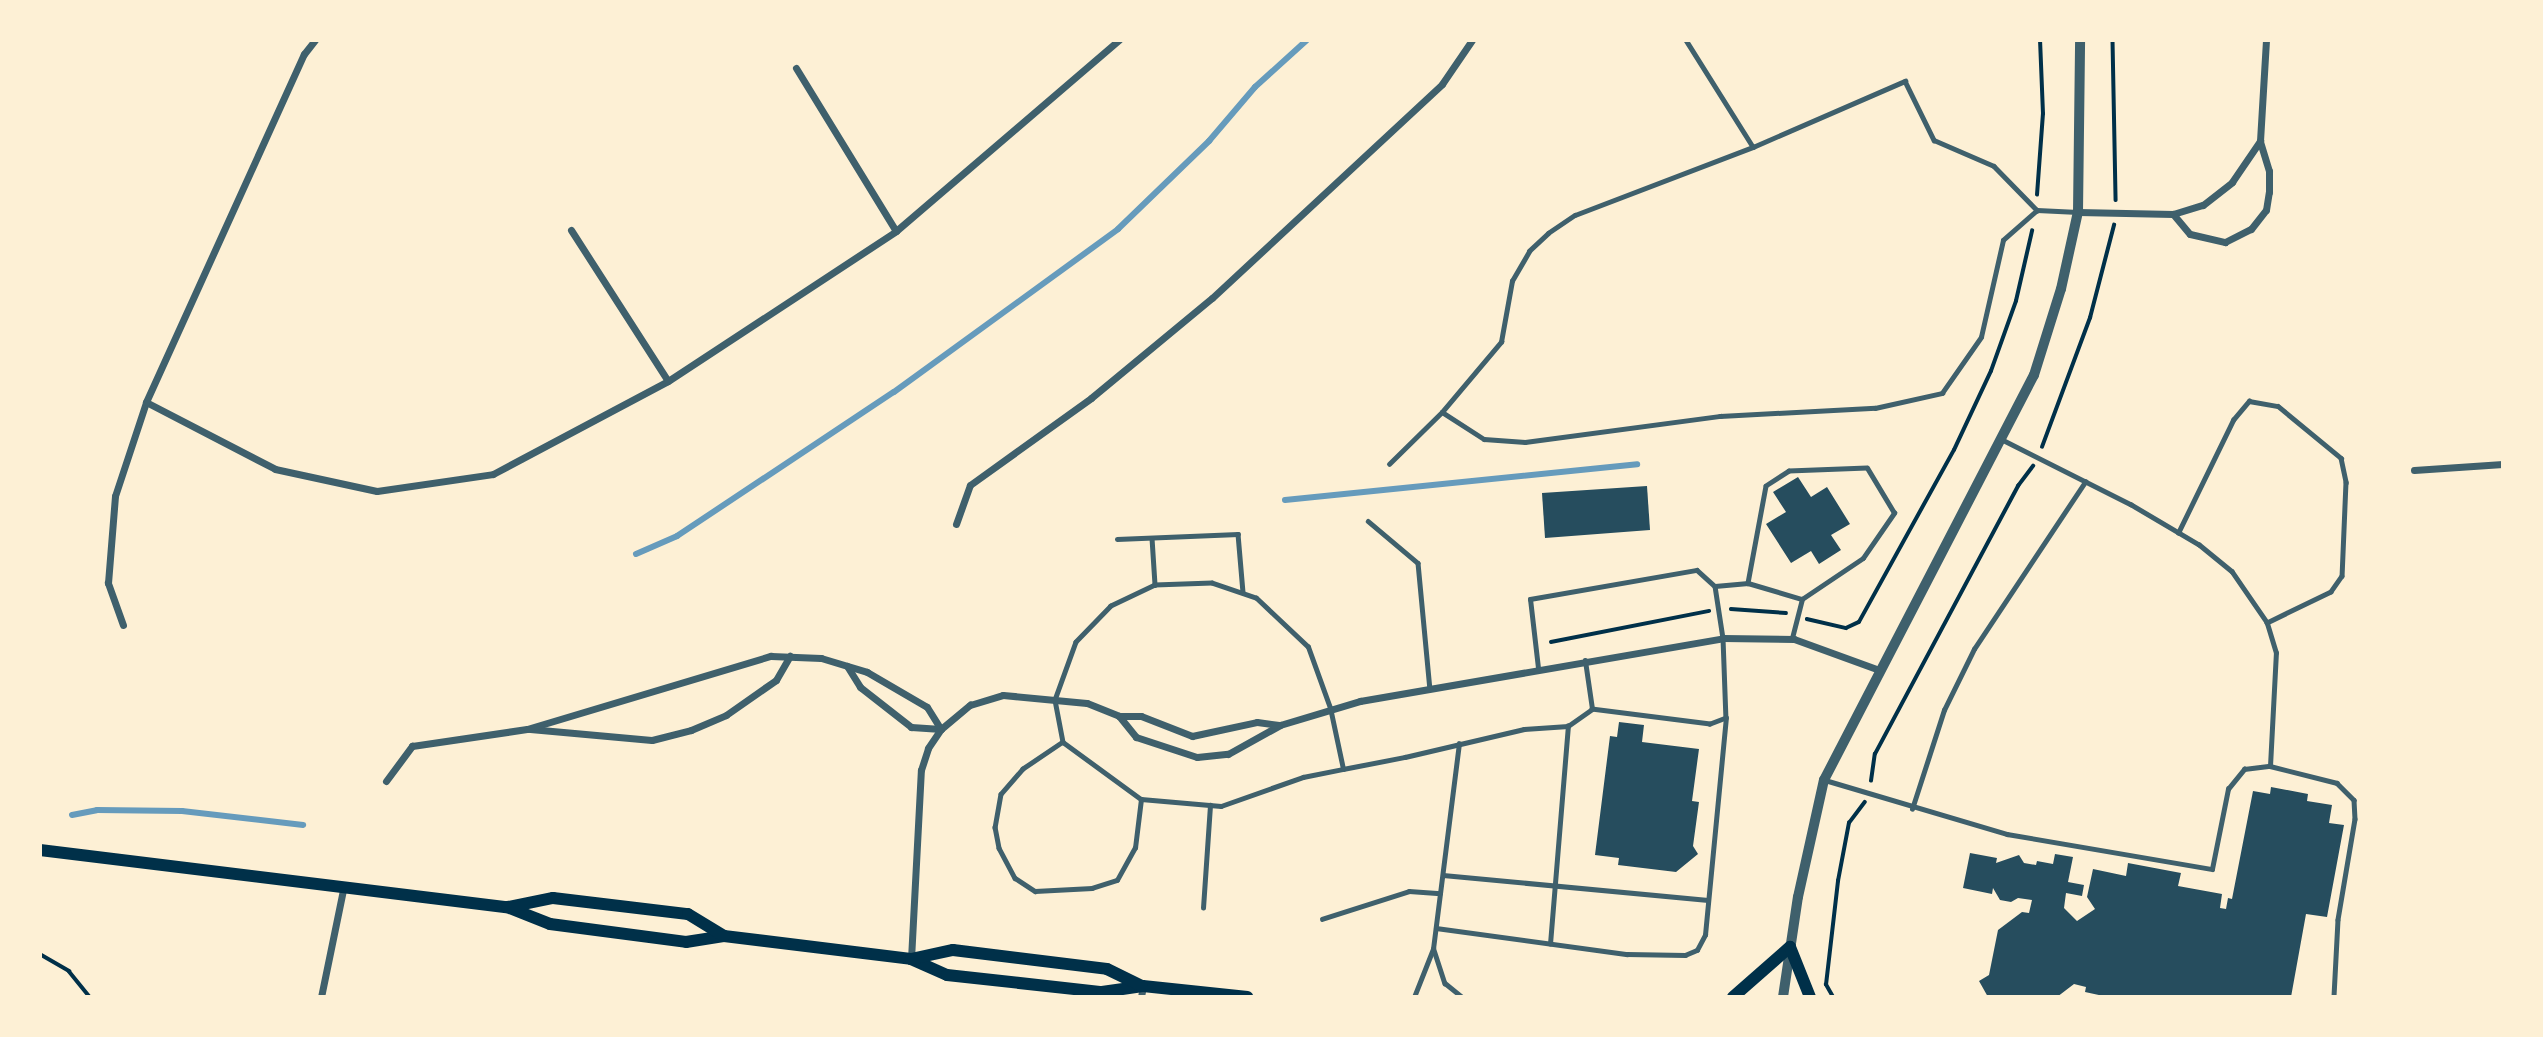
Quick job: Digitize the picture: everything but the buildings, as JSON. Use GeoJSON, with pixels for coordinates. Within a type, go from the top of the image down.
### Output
{"type":"FeatureCollection","features":[{"type":"Feature","properties":{"kind":"main road"},"geometry":{"type":"LineString","coordinates":[[40,850],[343,890],[508,907],[550,924],[686,942],[724,936],[911,959],[960,976],[1102,992],[1142,991],[1247,997]]}},
{"type":"Feature","properties":{"kind":"main road"},"geometry":{"type":"LineString","coordinates":[[508,907],[553,898],[688,914],[724,936]]}},
{"type":"Feature","properties":{"kind":"main road"},"geometry":{"type":"LineString","coordinates":[[1733,997],[1790,947],[1810,997]]}},
{"type":"Feature","properties":{"kind":"main road"},"geometry":{"type":"LineString","coordinates":[[911,959],[966,952],[1107,969],[1142,991]]}},
{"type":"Feature","properties":{"kind":"street"},"geometry":{"type":"LineString","coordinates":[[122,625],[108,583],[115,496],[146,402],[304,54],[315,40]]}},
{"type":"Feature","properties":{"kind":"street"},"geometry":{"type":"LineString","coordinates":[[146,402],[275,469],[377,491],[493,474],[668,381],[896,231],[1119,40]]}},
{"type":"Feature","properties":{"kind":"street"},"geometry":{"type":"LineString","coordinates":[[956,524],[970,485],[1091,398],[1212,298],[1442,84],[1472,40]]}},
{"type":"Feature","properties":{"kind":"street"},"geometry":{"type":"LineString","coordinates":[[1783,997],[1790,947],[1824,780],[2034,375],[2061,289],[2078,212],[2080,40]]}},
{"type":"Feature","properties":{"kind":"street"},"geometry":{"type":"LineString","coordinates":[[2173,214],[2190,234],[2225,243],[2251,229],[2266,210],[2270,192],[2269,171],[2260,142],[2266,40]]}},
{"type":"Feature","properties":{"kind":"street"},"geometry":{"type":"LineString","coordinates":[[796,68],[896,231]]}},
{"type":"Feature","properties":{"kind":"street"},"geometry":{"type":"LineString","coordinates":[[2078,212],[2173,214],[2203,205],[2232,181],[2260,142]]}},
{"type":"Feature","properties":{"kind":"street"},"geometry":{"type":"LineString","coordinates":[[571,230],[668,381]]}},
{"type":"Feature","properties":{"kind":"street"},"geometry":{"type":"LineString","coordinates":[[2414,470],[2503,464]]}},
{"type":"Feature","properties":{"kind":"street"},"geometry":{"type":"LineString","coordinates":[[1119,716],[1136,737],[1197,757],[1228,754],[1280,725],[1330,708],[1430,691],[1538,668],[1723,638],[1792,639],[1879,670]]}},
{"type":"Feature","properties":{"kind":"street"},"geometry":{"type":"LineString","coordinates":[[386,781],[412,746],[527,729],[679,681],[771,656],[790,656],[867,671],[927,707],[941,729]]}},
{"type":"Feature","properties":{"kind":"street"},"geometry":{"type":"LineString","coordinates":[[527,729],[652,740],[691,730],[726,715],[776,680],[790,656]]}},
{"type":"Feature","properties":{"kind":"street"},"geometry":{"type":"LineString","coordinates":[[847,666],[860,687],[911,727],[941,729]]}},
{"type":"Feature","properties":{"kind":"street"},"geometry":{"type":"LineString","coordinates":[[911,959],[921,771],[928,748],[941,729],[987,698],[1003,695],[1087,703],[1119,716],[1141,716],[1192,736],[1257,722],[1280,725]]}},
{"type":"Feature","properties":{"kind":"street"},"geometry":{"type":"LineString","coordinates":[[321,997],[343,890]]}},
{"type":"Feature","properties":{"kind":"lane"},"geometry":{"type":"LineString","coordinates":[[1686,40],[1753,147]]}},
{"type":"Feature","properties":{"kind":"lane"},"geometry":{"type":"LineString","coordinates":[[1389,464],[1442,412],[1501,342],[1512,281],[1529,251],[1548,233],[1575,215],[1753,147],[1905,81],[1934,140],[1994,166],[2035,210],[2078,212]]}},
{"type":"Feature","properties":{"kind":"lane"},"geometry":{"type":"LineString","coordinates":[[1442,412],[1484,439],[1525,442],[1720,416],[1875,408],[1942,393],[1981,337],[2003,240],[2035,210]]}},
{"type":"Feature","properties":{"kind":"lane"},"geometry":{"type":"LineString","coordinates":[[2179,533],[2233,420],[2249,401],[2278,407],[2341,458],[2347,482],[2342,576],[2331,592],[2267,623]]}},
{"type":"Feature","properties":{"kind":"lane"},"geometry":{"type":"LineString","coordinates":[[2002,440],[2179,533],[2232,572],[2267,623],[2276,653],[2270,766]]}},
{"type":"Feature","properties":{"kind":"lane"},"geometry":{"type":"LineString","coordinates":[[1748,583],[1766,486],[1789,471],[1867,468],[1894,513],[1863,558],[1802,599],[1792,639]]}},
{"type":"Feature","properties":{"kind":"lane"},"geometry":{"type":"LineString","coordinates":[[1912,809],[1944,710],[1974,649],[2085,482]]}},
{"type":"Feature","properties":{"kind":"lane"},"geometry":{"type":"LineString","coordinates":[[1368,522],[1418,563],[1430,691]]}},
{"type":"Feature","properties":{"kind":"lane"},"geometry":{"type":"LineString","coordinates":[[1117,539],[1238,534],[1243,592]]}},
{"type":"Feature","properties":{"kind":"lane"},"geometry":{"type":"LineString","coordinates":[[1152,538],[1155,585]]}},
{"type":"Feature","properties":{"kind":"lane"},"geometry":{"type":"LineString","coordinates":[[1436,928],[1627,954],[1685,955],[1697,950],[1705,935],[1726,718],[1723,638],[1715,586],[1697,570],[1530,599],[1538,668]]}},
{"type":"Feature","properties":{"kind":"lane"},"geometry":{"type":"LineString","coordinates":[[1343,769],[1330,708],[1308,647],[1276,612],[1243,592],[1212,583],[1155,585],[1111,606],[1076,642],[1055,699],[1063,742],[1141,799],[1210,805],[1343,769],[1524,729],[1569,726],[1592,709],[1710,724],[1726,718]]}},
{"type":"Feature","properties":{"kind":"lane"},"geometry":{"type":"LineString","coordinates":[[1715,586],[1748,583],[1802,599]]}},
{"type":"Feature","properties":{"kind":"lane"},"geometry":{"type":"LineString","coordinates":[[1585,661],[1592,709]]}},
{"type":"Feature","properties":{"kind":"lane"},"geometry":{"type":"LineString","coordinates":[[1550,944],[1569,726]]}},
{"type":"Feature","properties":{"kind":"lane"},"geometry":{"type":"LineString","coordinates":[[1063,742],[1023,769],[1001,794],[995,827],[999,848],[1015,878],[1035,891],[1092,888],[1117,880],[1135,848],[1141,799]]}},
{"type":"Feature","properties":{"kind":"lane"},"geometry":{"type":"LineString","coordinates":[[1414,997],[1433,949],[1459,744]]}},
{"type":"Feature","properties":{"kind":"lane"},"geometry":{"type":"LineString","coordinates":[[1824,780],[1912,809],[2007,834],[2212,869],[2228,789],[2244,769],[2270,766],[2337,783],[2354,800],[2355,819],[2338,920],[2334,997]]}},
{"type":"Feature","properties":{"kind":"lane"},"geometry":{"type":"LineString","coordinates":[[1203,908],[1210,805]]}},
{"type":"Feature","properties":{"kind":"lane"},"geometry":{"type":"LineString","coordinates":[[1443,875],[1708,900]]}},
{"type":"Feature","properties":{"kind":"lane"},"geometry":{"type":"LineString","coordinates":[[1322,919],[1409,891],[1440,893]]}},
{"type":"Feature","properties":{"kind":"lane"},"geometry":{"type":"LineString","coordinates":[[1433,949],[1445,983],[1462,997]]}},
{"type":"Feature","properties":{"kind":"path"},"geometry":{"type":"LineString","coordinates":[[1551,642],[1719,610],[1798,617],[1846,628],[1859,622],[1954,450],[1991,371],[2016,300],[2035,210],[2043,114],[2039,40]]}},
{"type":"Feature","properties":{"kind":"path"},"geometry":{"type":"LineString","coordinates":[[1833,997],[1826,985],[1838,881],[1849,823],[1863,809],[1875,754],[2018,486],[2037,458],[2090,318],[2119,189],[2114,174],[2117,91],[2113,40]]}},
{"type":"Feature","properties":{"kind":"path"},"geometry":{"type":"LineString","coordinates":[[40,954],[69,971],[90,997]]}},
{"type":"Feature","properties":{"kind":"waterway"},"geometry":{"type":"LineString","coordinates":[[636,554],[677,536],[894,392],[1118,229],[1209,141],[1255,87],[1307,40]]}},
{"type":"Feature","properties":{"kind":"waterway"},"geometry":{"type":"LineString","coordinates":[[1285,500],[1637,464]]}},
{"type":"Feature","properties":{"kind":"waterway"},"geometry":{"type":"LineString","coordinates":[[72,815],[97,810],[182,811],[303,825]]}}]}
